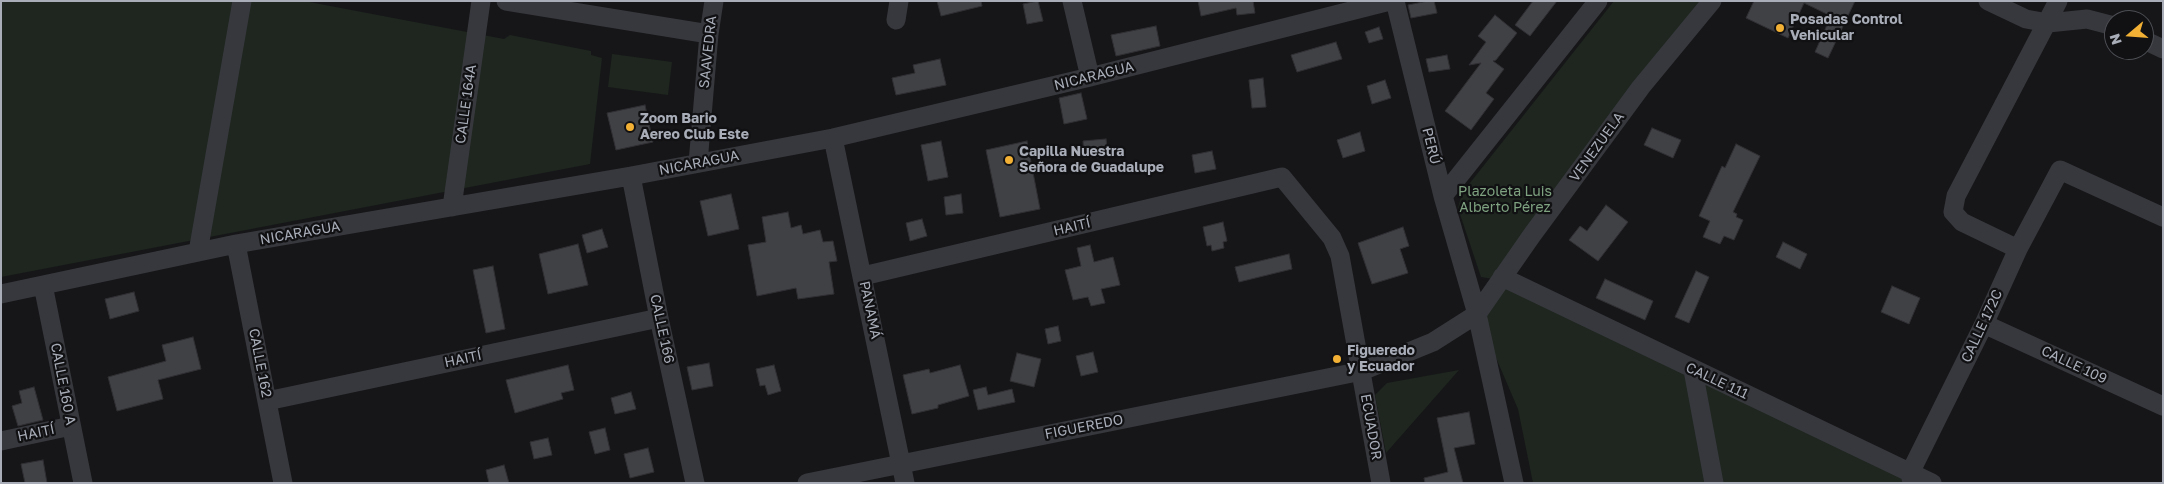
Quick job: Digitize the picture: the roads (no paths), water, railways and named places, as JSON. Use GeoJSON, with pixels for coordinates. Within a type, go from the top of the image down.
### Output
{"type":"FeatureCollection","features":[{"type":"Feature","properties":{"kind":"street"},"geometry":{"type":"LineString","coordinates":[[198,252],[242,1]]}},
{"type":"Feature","properties":{"kind":"street","name":"CALLE 164A"},"geometry":{"type":"LineString","coordinates":[[452,207],[481,1]]}},
{"type":"Feature","properties":{"kind":"street"},"geometry":{"type":"LineString","coordinates":[[506,1],[709,34]]}},
{"type":"Feature","properties":{"kind":"street","name":"SAAVEDRA"},"geometry":{"type":"LineString","coordinates":[[698,163],[709,34],[714,1]]}},
{"type":"Feature","properties":{"kind":"street"},"geometry":{"type":"LineString","coordinates":[[1072,1],[1090,77]]}},
{"type":"Feature","properties":{"kind":"street","name":"NICARAGUA"},"geometry":{"type":"LineString","coordinates":[[1,294],[236,244],[631,176],[833,138],[1090,77],[1390,1]]}},
{"type":"Feature","properties":{"kind":"street","name":"PERÚ"},"geometry":{"type":"LineString","coordinates":[[1395,1],[1443,196],[1477,314],[1514,483]]}},
{"type":"Feature","properties":{"kind":"street"},"geometry":{"type":"LineString","coordinates":[[1443,196],[1598,1]]}},
{"type":"Feature","properties":{"kind":"street","name":"VENEZUELA"},"geometry":{"type":"LineString","coordinates":[[1362,371],[1433,342],[1477,314],[1641,87],[1712,1]]}},
{"type":"Feature","properties":{"kind":"street"},"geometry":{"type":"LineString","coordinates":[[1988,1],[2026,19],[2048,23],[2087,19],[2104,23]]}},
{"type":"Feature","properties":{"kind":"street"},"geometry":{"type":"LineString","coordinates":[[2018,249],[1962,222],[1953,212],[1956,196],[2058,1]]}},
{"type":"Feature","properties":{"kind":"street","name":"PANAMÁ"},"geometry":{"type":"LineString","coordinates":[[833,138],[905,483]]}},
{"type":"Feature","properties":{"kind":"street","name":"CALLE 172C"},"geometry":{"type":"LineString","coordinates":[[1911,478],[2018,249],[2060,170],[2163,217]]}},
{"type":"Feature","properties":{"kind":"street","name":"CALLE 166"},"geometry":{"type":"LineString","coordinates":[[631,176],[659,318],[695,483]]}},
{"type":"Feature","properties":{"kind":"street","name":"HAITÍ"},"geometry":{"type":"LineString","coordinates":[[862,276],[1282,178]]}},
{"type":"Feature","properties":{"kind":"street","name":"ECUADOR"},"geometry":{"type":"LineString","coordinates":[[1282,178],[1332,238],[1340,256],[1381,483]]}},
{"type":"Feature","properties":{"kind":"street","name":"CALLE 162"},"geometry":{"type":"LineString","coordinates":[[236,244],[283,483]]}},
{"type":"Feature","properties":{"kind":"street","name":"CALLE 111"},"geometry":{"type":"LineString","coordinates":[[1502,277],[1911,478],[1932,483]]}},
{"type":"Feature","properties":{"kind":"street","name":"CALLE 160 A"},"geometry":{"type":"LineString","coordinates":[[43,285],[83,483]]}},
{"type":"Feature","properties":{"kind":"street","name":"HAITÍ"},"geometry":{"type":"LineString","coordinates":[[267,401],[659,318]]}},
{"type":"Feature","properties":{"kind":"street","name":"CALLE 109"},"geometry":{"type":"LineString","coordinates":[[1984,324],[2163,406]]}},
{"type":"Feature","properties":{"kind":"street"},"geometry":{"type":"LineString","coordinates":[[1693,370],[1714,483]]}},
{"type":"Feature","properties":{"kind":"street","name":"FIGUEREDO"},"geometry":{"type":"LineString","coordinates":[[807,483],[1362,371]]}},
{"type":"Feature","properties":{"kind":"street","name":"HAITÍ"},"geometry":{"type":"LineString","coordinates":[[1,441],[71,426]]}},
{"type":"Feature","properties":{"kind":"place","name":"Posadas Control Vehicular"},"geometry":{"type":"Point","coordinates":[1780,28]}},
{"type":"Feature","properties":{"kind":"place","name":"Zoom Bario Aereo Club Este"},"geometry":{"type":"Point","coordinates":[630,127]}},
{"type":"Feature","properties":{"kind":"place","name":"Capilla Nuestra Señora de Guadalupe"},"geometry":{"type":"Point","coordinates":[1009,160]}},
{"type":"Feature","properties":{"kind":"place","name":"Figueredo y Ecuador"},"geometry":{"type":"Point","coordinates":[1337,359]}},
{"type":"Feature","properties":{"kind":"park label","name":"Plazoleta Luis Alberto Pérez"},"geometry":{"type":"Point","coordinates":[1505,200]}}]}
